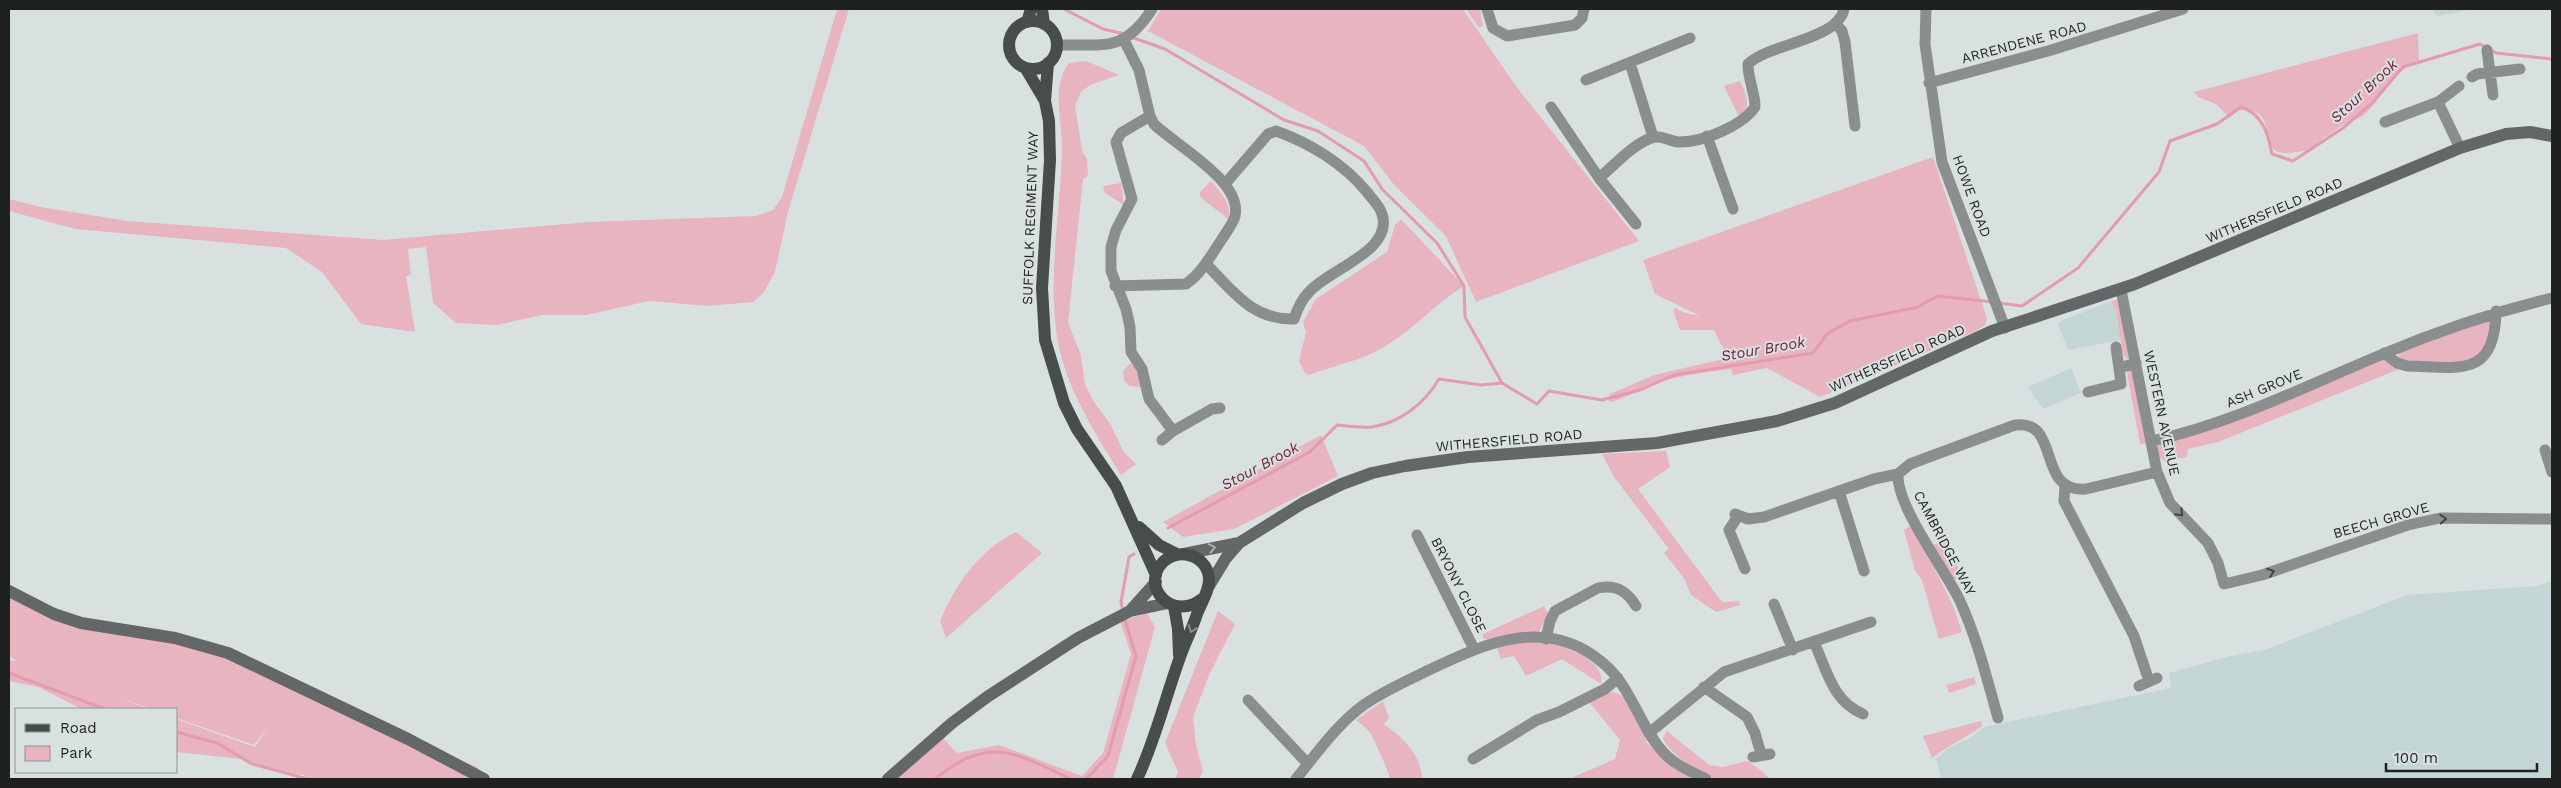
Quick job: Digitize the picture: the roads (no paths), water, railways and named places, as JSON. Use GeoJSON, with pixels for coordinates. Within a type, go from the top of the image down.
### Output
{"type":"FeatureCollection","features":[{"type":"Feature","properties":{"kind":"main road"},"geometry":{"type":"LineString","coordinates":[[1027,22],[1031,9]]}},
{"type":"Feature","properties":{"kind":"main road"},"geometry":{"type":"LineString","coordinates":[[1042,9],[1044,24],[1056,36],[1058,45],[1048,64],[1037,69],[1026,69],[1016,62],[1009,46],[1010,37],[1017,28],[1027,22],[1044,24]]}},
{"type":"Feature","properties":{"kind":"main road","name":"SUFFOLK REGIMENT WAY"},"geometry":{"type":"LineString","coordinates":[[1048,64],[1045,101],[1049,121],[1050,160],[1042,288],[1045,340],[1064,403],[1077,428],[1116,486],[1135,524],[1156,578]]}},
{"type":"Feature","properties":{"kind":"main road","name":"SUFFOLK REGIMENT WAY"},"geometry":{"type":"LineString","coordinates":[[1026,69],[1045,101]]}},
{"type":"Feature","properties":{"kind":"main road"},"geometry":{"type":"LineString","coordinates":[[1135,524],[1159,545],[1198,559],[1204,564],[1208,571],[1209,586],[1202,599],[1192,632],[1180,657],[1137,779]]}},
{"type":"Feature","properties":{"kind":"main road"},"geometry":{"type":"LineString","coordinates":[[1181,554],[1164,562],[1156,578],[1162,598],[1171,605],[1189,607],[1202,599]]}},
{"type":"Feature","properties":{"kind":"main road"},"geometry":{"type":"LineString","coordinates":[[1171,605],[1178,629],[1180,657]]}},
{"type":"Feature","properties":{"kind":"street"},"geometry":{"type":"LineString","coordinates":[[1058,45],[1106,45],[1124,40],[1138,29],[1152,9]]}},
{"type":"Feature","properties":{"kind":"street"},"geometry":{"type":"LineString","coordinates":[[1487,9],[1493,28],[1507,36],[1574,25],[1582,18],[1584,9]]}},
{"type":"Feature","properties":{"kind":"street"},"geometry":{"type":"LineString","coordinates":[[1599,178],[1642,142],[1653,137],[1665,137],[1677,142],[1690,142],[1735,124],[1755,107],[1755,95],[1748,64],[1757,56],[1821,32],[1836,24],[1844,9]]}},
{"type":"Feature","properties":{"kind":"street","name":"HOWE ROAD"},"geometry":{"type":"LineString","coordinates":[[1926,9],[1924,44],[1942,162],[2006,328]]}},
{"type":"Feature","properties":{"kind":"street","name":"ARRENDENE ROAD"},"geometry":{"type":"LineString","coordinates":[[1929,83],[2057,49],[2184,9]]}},
{"type":"Feature","properties":{"kind":"street"},"geometry":{"type":"LineString","coordinates":[[1836,24],[1842,31],[1845,42],[1854,126]]}},
{"type":"Feature","properties":{"kind":"street"},"geometry":{"type":"LineString","coordinates":[[1586,80],[1690,38]]}},
{"type":"Feature","properties":{"kind":"street"},"geometry":{"type":"LineString","coordinates":[[1115,286],[1186,284],[1206,264],[1235,217],[1236,208],[1225,184],[1209,168],[1164,133],[1150,116],[1139,70],[1124,40]]}},
{"type":"Feature","properties":{"kind":"street"},"geometry":{"type":"LineString","coordinates":[[2487,50],[2493,95]]}},
{"type":"Feature","properties":{"kind":"street"},"geometry":{"type":"LineString","coordinates":[[1630,63],[1653,137]]}},
{"type":"Feature","properties":{"kind":"street"},"geometry":{"type":"LineString","coordinates":[[2472,77],[2491,72],[2520,69]]}},
{"type":"Feature","properties":{"kind":"street"},"geometry":{"type":"LineString","coordinates":[[2385,122],[2438,102],[2459,86]]}},
{"type":"Feature","properties":{"kind":"street"},"geometry":{"type":"LineString","coordinates":[[2438,102],[2460,148]]}},
{"type":"Feature","properties":{"kind":"street"},"geometry":{"type":"LineString","coordinates":[[1551,107],[1599,178],[1636,224]]}},
{"type":"Feature","properties":{"kind":"street"},"geometry":{"type":"LineString","coordinates":[[1150,116],[1122,133],[1116,142],[1132,199],[1128,211],[1116,230],[1111,247],[1111,271],[1128,318],[1131,352],[1142,369],[1149,399],[1172,430]]}},
{"type":"Feature","properties":{"kind":"street"},"geometry":{"type":"LineString","coordinates":[[1206,264],[1250,308],[1278,320],[1294,319],[1308,292],[1324,279],[1375,246],[1382,236],[1384,224],[1382,212],[1348,170],[1298,140],[1276,131],[1268,134],[1225,184]]}},
{"type":"Feature","properties":{"kind":"street","name":"WITHERSFIELD ROAD"},"geometry":{"type":"LineString","coordinates":[[1209,586],[1226,558],[1239,543],[1303,503],[1342,484],[1372,473],[1404,466],[1468,457],[1657,443],[1777,420],[1835,403],[1992,331],[2121,290],[2460,148],[2506,134],[2530,132],[2552,136]]}},
{"type":"Feature","properties":{"kind":"street"},"geometry":{"type":"LineString","coordinates":[[1707,136],[1733,209]]}},
{"type":"Feature","properties":{"kind":"street","name":"WESTERN AVENUE"},"geometry":{"type":"LineString","coordinates":[[2121,290],[2152,442],[2156,472],[2170,503],[2208,543],[2218,563],[2224,584]]}},
{"type":"Feature","properties":{"kind":"street","name":"ASH GROVE"},"geometry":{"type":"LineString","coordinates":[[2152,442],[2215,424],[2384,353],[2496,311],[2552,298]]}},
{"type":"Feature","properties":{"kind":"street"},"geometry":{"type":"LineString","coordinates":[[2384,353],[2398,363],[2407,366],[2470,366],[2487,354],[2494,342],[2496,311]]}},
{"type":"Feature","properties":{"kind":"street"},"geometry":{"type":"LineString","coordinates":[[2088,392],[2122,384],[2116,347]]}},
{"type":"Feature","properties":{"kind":"street"},"geometry":{"type":"LineString","coordinates":[[2119,368],[2136,362]]}},
{"type":"Feature","properties":{"kind":"street"},"geometry":{"type":"LineString","coordinates":[[1162,440],[1172,430],[1212,409],[1220,408]]}},
{"type":"Feature","properties":{"kind":"street"},"geometry":{"type":"LineString","coordinates":[[1745,569],[1729,530],[1737,515],[1748,519],[1764,518],[1874,479],[1898,474],[1910,464],[2014,425],[2026,423],[2034,427],[2041,435],[2059,480],[2065,486],[2076,490],[2156,472]]}},
{"type":"Feature","properties":{"kind":"street"},"geometry":{"type":"LineString","coordinates":[[2546,450],[2552,472]]}},
{"type":"Feature","properties":{"kind":"street","name":"CAMBRIDGE WAY"},"geometry":{"type":"LineString","coordinates":[[1898,474],[1898,482],[1902,494],[1930,553],[1961,602],[1998,718]]}},
{"type":"Feature","properties":{"kind":"street"},"geometry":{"type":"LineString","coordinates":[[2065,486],[2064,501],[2134,636],[2148,682]]}},
{"type":"Feature","properties":{"kind":"street"},"geometry":{"type":"LineString","coordinates":[[1839,491],[1864,571]]}},
{"type":"Feature","properties":{"kind":"street","name":"BEECH GROVE"},"geometry":{"type":"LineString","coordinates":[[2224,584],[2262,575],[2408,525],[2440,518],[2552,519]]}},
{"type":"Feature","properties":{"kind":"street","name":"BRYONY CLOSE"},"geometry":{"type":"LineString","coordinates":[[1416,535],[1474,649]]}},
{"type":"Feature","properties":{"kind":"street","name":"WITHERSFIELD ROAD"},"geometry":{"type":"LineString","coordinates":[[1181,554],[1239,543]]}},
{"type":"Feature","properties":{"kind":"street"},"geometry":{"type":"LineString","coordinates":[[1125,614],[1156,578]]}},
{"type":"Feature","properties":{"kind":"street"},"geometry":{"type":"LineString","coordinates":[[1546,638],[1550,621],[1555,611],[1598,588],[1605,586],[1621,589],[1628,594],[1636,606]]}},
{"type":"Feature","properties":{"kind":"street"},"geometry":{"type":"LineString","coordinates":[[9,591],[54,614],[81,623],[175,638],[228,653],[408,739],[484,779]]}},
{"type":"Feature","properties":{"kind":"street"},"geometry":{"type":"LineString","coordinates":[[1774,604],[1793,650]]}},
{"type":"Feature","properties":{"kind":"street"},"geometry":{"type":"LineString","coordinates":[[888,779],[952,723],[987,697],[1078,638],[1125,614],[1171,605]]}},
{"type":"Feature","properties":{"kind":"street"},"geometry":{"type":"LineString","coordinates":[[1649,732],[1680,710],[1704,687],[1724,672],[1871,622]]}},
{"type":"Feature","properties":{"kind":"street"},"geometry":{"type":"LineString","coordinates":[[1296,779],[1335,731],[1366,704],[1474,649],[1516,636],[1546,638],[1566,642],[1584,650],[1602,662],[1618,678],[1649,732],[1665,754],[1706,779]]}},
{"type":"Feature","properties":{"kind":"street"},"geometry":{"type":"LineString","coordinates":[[1814,642],[1838,696],[1846,705],[1864,713]]}},
{"type":"Feature","properties":{"kind":"street"},"geometry":{"type":"LineString","coordinates":[[1473,759],[1537,720],[1559,712],[1605,689],[1618,678]]}},
{"type":"Feature","properties":{"kind":"street"},"geometry":{"type":"LineString","coordinates":[[1704,687],[1746,717],[1755,732],[1761,755]]}},
{"type":"Feature","properties":{"kind":"street"},"geometry":{"type":"LineString","coordinates":[[1248,700],[1308,764]]}},
{"type":"Feature","properties":{"kind":"waterway"},"geometry":{"type":"LineString","coordinates":[[1064,9],[1103,29],[1125,34]]}},
{"type":"Feature","properties":{"kind":"waterway"},"geometry":{"type":"LineString","coordinates":[[1131,37],[1165,49],[1284,120],[1318,131],[1364,161],[1382,189],[1437,243],[1464,286],[1465,317],[1502,383]]}},
{"type":"Feature","properties":{"kind":"waterway","name":"Stour Brook"},"geometry":{"type":"LineString","coordinates":[[1999,303],[2022,306],[2078,268],[2159,172],[2170,141],[2217,124],[2241,107],[2255,114],[2263,126],[2269,139],[2272,154],[2293,161],[2343,128],[2373,102],[2403,67],[2480,44],[2496,53],[2552,59]]}},
{"type":"Feature","properties":{"kind":"waterway","name":"Stour Brook"},"geometry":{"type":"LineString","coordinates":[[1168,528],[1310,452],[1337,425],[1372,427],[1382,425],[1402,416],[1419,404],[1439,379],[1481,385],[1502,383],[1537,404],[1549,391],[1602,400],[1640,390],[1674,375],[1813,353],[1828,333],[1850,321],[1918,307],[1937,296],[1993,302]]}},
{"type":"Feature","properties":{"kind":"waterway","name":"Stour Brook"},"geometry":{"type":"LineString","coordinates":[[1123,611],[1121,602],[1129,557],[1134,554]]}},
{"type":"Feature","properties":{"kind":"waterway","name":"Stour Brook"},"geometry":{"type":"LineString","coordinates":[[1086,779],[1108,756],[1136,656],[1124,617]]}},
{"type":"Feature","properties":{"kind":"waterway","name":"Stour Brook"},"geometry":{"type":"LineString","coordinates":[[9,673],[102,708]]}},
{"type":"Feature","properties":{"kind":"waterway","name":"Stour Brook"},"geometry":{"type":"LineString","coordinates":[[178,733],[217,743],[252,764],[308,779]]}},
{"type":"Feature","properties":{"kind":"waterway","name":"Stour Brook"},"geometry":{"type":"LineString","coordinates":[[935,779],[972,756],[988,752],[1003,752],[1018,756],[1071,779]]}}]}
